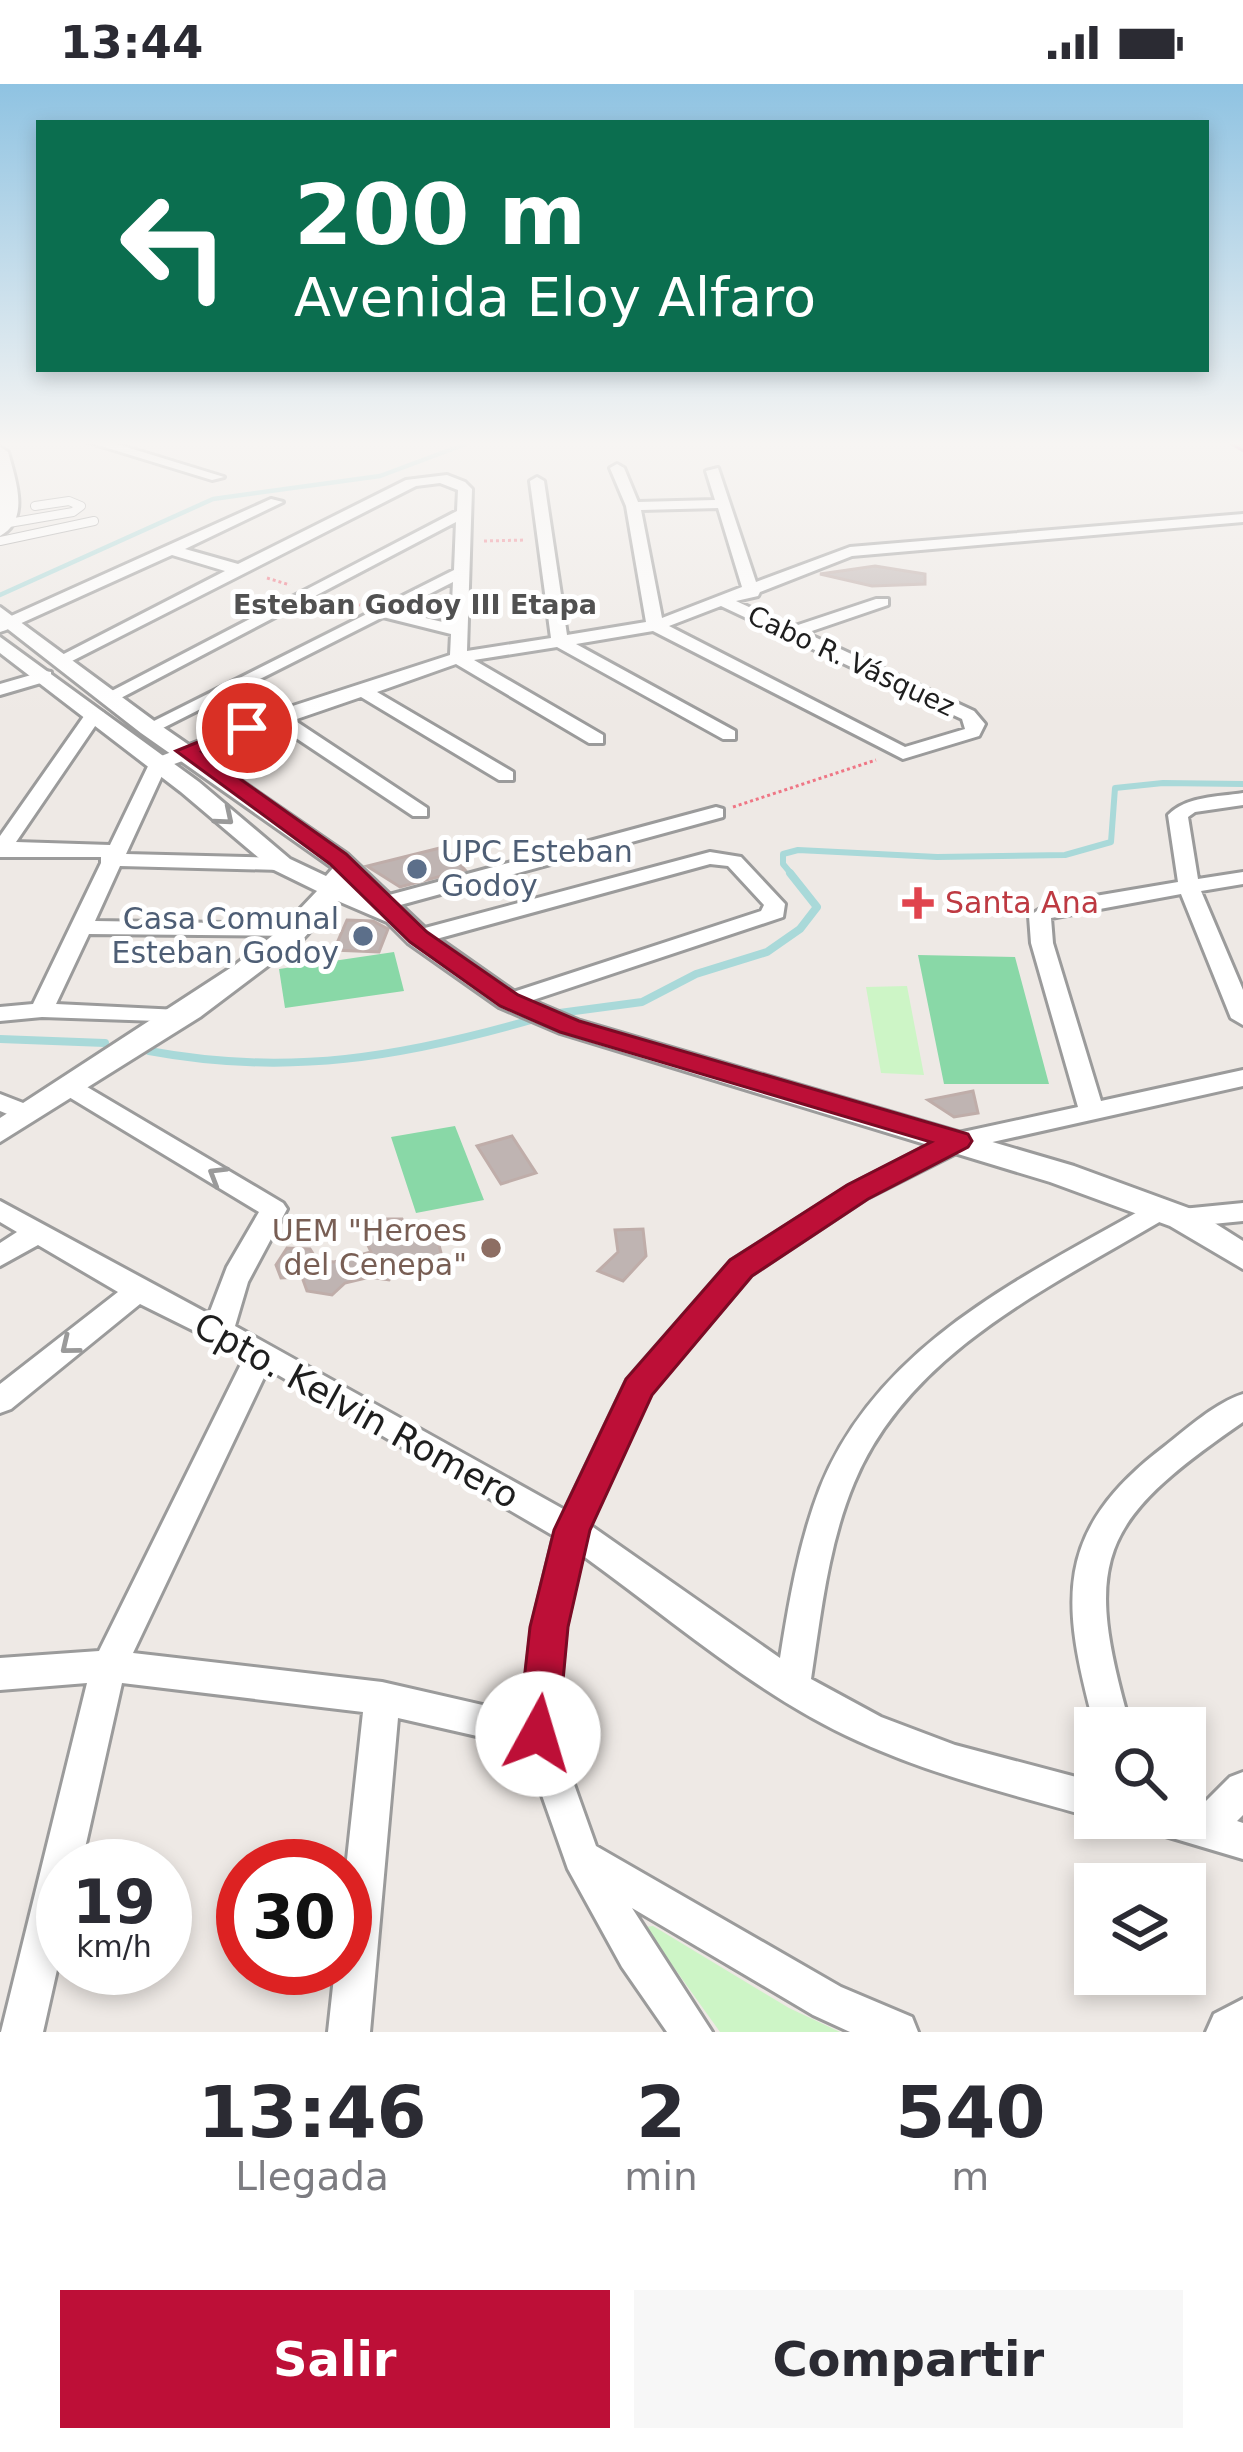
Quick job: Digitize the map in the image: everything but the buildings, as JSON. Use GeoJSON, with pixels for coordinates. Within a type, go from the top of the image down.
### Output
{"type":"FeatureCollection","features":[{"type":"Feature","properties":{"kind":"street"},"geometry":{"type":"LineString","coordinates":[[2,633],[207,533]]}},
{"type":"Feature","properties":{"kind":"street"},"geometry":{"type":"LineString","coordinates":[[0,690],[54,667],[313,533]]}},
{"type":"Feature","properties":{"kind":"street"},"geometry":{"type":"LineString","coordinates":[[1,849],[103,705],[425,533]]}},
{"type":"Feature","properties":{"kind":"street"},"geometry":{"type":"LineString","coordinates":[[458,658],[460,533]]}},
{"type":"Feature","properties":{"kind":"street"},"geometry":{"type":"LineString","coordinates":[[546,533],[560,642]]}},
{"type":"Feature","properties":{"kind":"street"},"geometry":{"type":"LineString","coordinates":[[638,533],[655,626]]}},
{"type":"Feature","properties":{"kind":"street","name":"Cabo R. Vásquez"},"geometry":{"type":"LineString","coordinates":[[733,533],[752,593]]}},
{"type":"Feature","properties":{"kind":"street"},"geometry":{"type":"LineString","coordinates":[[42,1010],[158,764],[277,717],[458,658],[655,626],[752,593],[825,559],[865,549],[1061,533]]}},
{"type":"Feature","properties":{"kind":"street"},"geometry":{"type":"LineString","coordinates":[[169,550],[240,570]]}},
{"type":"Feature","properties":{"kind":"street"},"geometry":{"type":"LineString","coordinates":[[149,728],[461,572]]}},
{"type":"Feature","properties":{"kind":"street","name":"Cabo R. Vásquez"},"geometry":{"type":"LineString","coordinates":[[723,602],[968,715],[976,724],[973,731],[903,753]]}},
{"type":"Feature","properties":{"kind":"street"},"geometry":{"type":"LineString","coordinates":[[791,633],[882,602]]}},
{"type":"Feature","properties":{"kind":"street"},"geometry":{"type":"LineString","coordinates":[[382,612],[459,631]]}},
{"type":"Feature","properties":{"kind":"street"},"geometry":{"type":"LineString","coordinates":[[655,626],[903,753]]}},
{"type":"Feature","properties":{"kind":"street"},"geometry":{"type":"LineString","coordinates":[[2,633],[103,705],[158,764],[281,864],[394,917],[710,858],[734,861],[775,904],[776,911],[769,916],[517,1004]]}},
{"type":"Feature","properties":{"kind":"street"},"geometry":{"type":"LineString","coordinates":[[560,642],[729,735]]}},
{"type":"Feature","properties":{"kind":"street"},"geometry":{"type":"LineString","coordinates":[[458,658],[596,740]]}},
{"type":"Feature","properties":{"kind":"street"},"geometry":{"type":"LineString","coordinates":[[361,689],[506,776]]}},
{"type":"Feature","properties":{"kind":"street"},"geometry":{"type":"LineString","coordinates":[[103,705],[186,751],[338,859],[394,917],[517,1004],[570,1027],[958,1141],[1171,1215],[1243,1256]]}},
{"type":"Feature","properties":{"kind":"street"},"geometry":{"type":"LineString","coordinates":[[277,717],[420,812]]}},
{"type":"Feature","properties":{"kind":"street"},"geometry":{"type":"LineString","coordinates":[[1243,799],[1189,807],[1178,815],[1189,887],[1243,1018]]}},
{"type":"Feature","properties":{"kind":"street"},"geometry":{"type":"LineString","coordinates":[[394,917],[716,813]]}},
{"type":"Feature","properties":{"kind":"street"},"geometry":{"type":"LineString","coordinates":[[1,849],[281,864]]}},
{"type":"Feature","properties":{"kind":"street"},"geometry":{"type":"LineString","coordinates":[[0,1132],[14,1108],[68,1086],[247,972],[333,891],[339,881],[338,859]]}},
{"type":"Feature","properties":{"kind":"street"},"geometry":{"type":"LineString","coordinates":[[281,864],[295,902],[292,931]]}},
{"type":"Feature","properties":{"kind":"street"},"geometry":{"type":"LineString","coordinates":[[1091,1110],[1042,944],[1040,916],[1048,910],[1243,878]]}},
{"type":"Feature","properties":{"kind":"street"},"geometry":{"type":"LineString","coordinates":[[79,928],[292,931]]}},
{"type":"Feature","properties":{"kind":"street"},"geometry":{"type":"LineString","coordinates":[[0,1014],[42,1010],[178,1017]]}},
{"type":"Feature","properties":{"kind":"street"},"geometry":{"type":"LineString","coordinates":[[691,2032],[636,1953],[581,1856],[538,1734],[549,1627],[572,1530],[638,1388],[741,1268],[858,1192],[958,1141],[1243,1078]]}},
{"type":"Feature","properties":{"kind":"street"},"geometry":{"type":"LineString","coordinates":[[68,1086],[274,1209],[237,1272],[225,1300],[220,1330]]}},
{"type":"Feature","properties":{"kind":"street","name":"Cpto. Kelvin Romero"},"geometry":{"type":"LineString","coordinates":[[0,1210],[138,1291],[262,1352],[572,1530],[792,1687],[869,1729],[955,1762],[1074,1794]]}},
{"type":"Feature","properties":{"kind":"street"},"geometry":{"type":"LineString","coordinates":[[792,1687],[819,1537],[839,1479],[877,1413],[914,1372],[957,1336],[1171,1215],[1243,1213]]}},
{"type":"Feature","properties":{"kind":"street"},"geometry":{"type":"LineString","coordinates":[[0,1256],[35,1234]]}},
{"type":"Feature","properties":{"kind":"street"},"geometry":{"type":"LineString","coordinates":[[0,1401],[138,1291]]}},
{"type":"Feature","properties":{"kind":"street"},"geometry":{"type":"LineString","coordinates":[[22,2032],[110,1666],[262,1352]]}},
{"type":"Feature","properties":{"kind":"street"},"geometry":{"type":"LineString","coordinates":[[1108,1707],[1089,1626],[1087,1586],[1099,1548],[1118,1512],[1147,1477],[1243,1406]]}},
{"type":"Feature","properties":{"kind":"street"},"geometry":{"type":"LineString","coordinates":[[0,1674],[110,1666],[382,1698],[538,1734]]}},
{"type":"Feature","properties":{"kind":"street"},"geometry":{"type":"LineString","coordinates":[[349,2032],[382,1698]]}},
{"type":"Feature","properties":{"kind":"street"},"geometry":{"type":"LineString","coordinates":[[1206,1827],[1243,1789]]}},
{"type":"Feature","properties":{"kind":"street"},"geometry":{"type":"LineString","coordinates":[[1206,1831],[1243,1841]]}},
{"type":"Feature","properties":{"kind":"street"},"geometry":{"type":"LineString","coordinates":[[581,1856],[827,2001],[897,2032]]}},
{"type":"Feature","properties":{"kind":"street"},"geometry":{"type":"LineString","coordinates":[[1232,2032],[1243,2025]]}},
{"type":"Feature","properties":{"kind":"path"},"geometry":{"type":"LineString","coordinates":[[460,542],[547,539]]}},
{"type":"Feature","properties":{"kind":"path"},"geometry":{"type":"LineString","coordinates":[[716,813],[903,753]]}},
{"type":"Feature","properties":{"kind":"green space"},"geometry":{"type":"Polygon","coordinates":[[[394,952],[404,991],[285,1008],[279,969],[394,952]]]}},
{"type":"Feature","properties":{"kind":"green space"},"geometry":{"type":"Polygon","coordinates":[[[918,955],[1015,957],[1049,1084],[944,1084],[918,955]]]}},
{"type":"Feature","properties":{"kind":"green space"},"geometry":{"type":"Polygon","coordinates":[[[907,986],[924,1075],[881,1073],[866,987],[907,986]]]}},
{"type":"Feature","properties":{"kind":"green space"},"geometry":{"type":"Polygon","coordinates":[[[455,1126],[484,1200],[416,1213],[391,1137],[455,1126]]]}},
{"type":"Feature","properties":{"kind":"green space"},"geometry":{"type":"Polygon","coordinates":[[[653,1926],[789,2008],[840,2032],[720,2032],[645,1927],[653,1926]]]}},
{"type":"Feature","properties":{"kind":"waterway"},"geometry":{"type":"LineString","coordinates":[[0,595],[138,533]]}},
{"type":"Feature","properties":{"kind":"waterway"},"geometry":{"type":"LineString","coordinates":[[793,876],[783,864],[783,854],[798,850],[937,857],[1065,855],[1111,842],[1115,788],[1243,784]]}},
{"type":"Feature","properties":{"kind":"waterway"},"geometry":{"type":"LineString","coordinates":[[552,1014],[642,1002],[696,974],[767,952],[800,929],[817,907],[790,873]]}},
{"type":"Feature","properties":{"kind":"waterway"},"geometry":{"type":"LineString","coordinates":[[149,1051],[250,1062],[345,1059],[440,1043],[538,1018]]}},
{"type":"Feature","properties":{"kind":"waterway"},"geometry":{"type":"LineString","coordinates":[[0,1039],[105,1043]]}},
{"type":"Feature","properties":{"kind":"place","name":"UPC Esteban Godoy"},"geometry":{"type":"Point","coordinates":[417,869]}},
{"type":"Feature","properties":{"kind":"place","name":"Santa Ana"},"geometry":{"type":"Point","coordinates":[918,903]}},
{"type":"Feature","properties":{"kind":"place","name":"Casa Comunal Esteban Godoy"},"geometry":{"type":"Point","coordinates":[363,936]}},
{"type":"Feature","properties":{"kind":"place","name":"UEM \"Heroes del Cenepa\""},"geometry":{"type":"Point","coordinates":[491,1248]}},
{"type":"Feature","properties":{"kind":"district","name":"Esteban Godoy III Etapa"},"geometry":{"type":"Point","coordinates":[415,605]}},
{"type":"Feature","properties":{"kind":"route"},"geometry":{"type":"LineString","coordinates":[[247,728],[186,751],[338,859],[418,937],[509,1000],[570,1027],[958,1141],[858,1192],[741,1268],[638,1388],[572,1530],[549,1627],[538,1734]]}}]}
